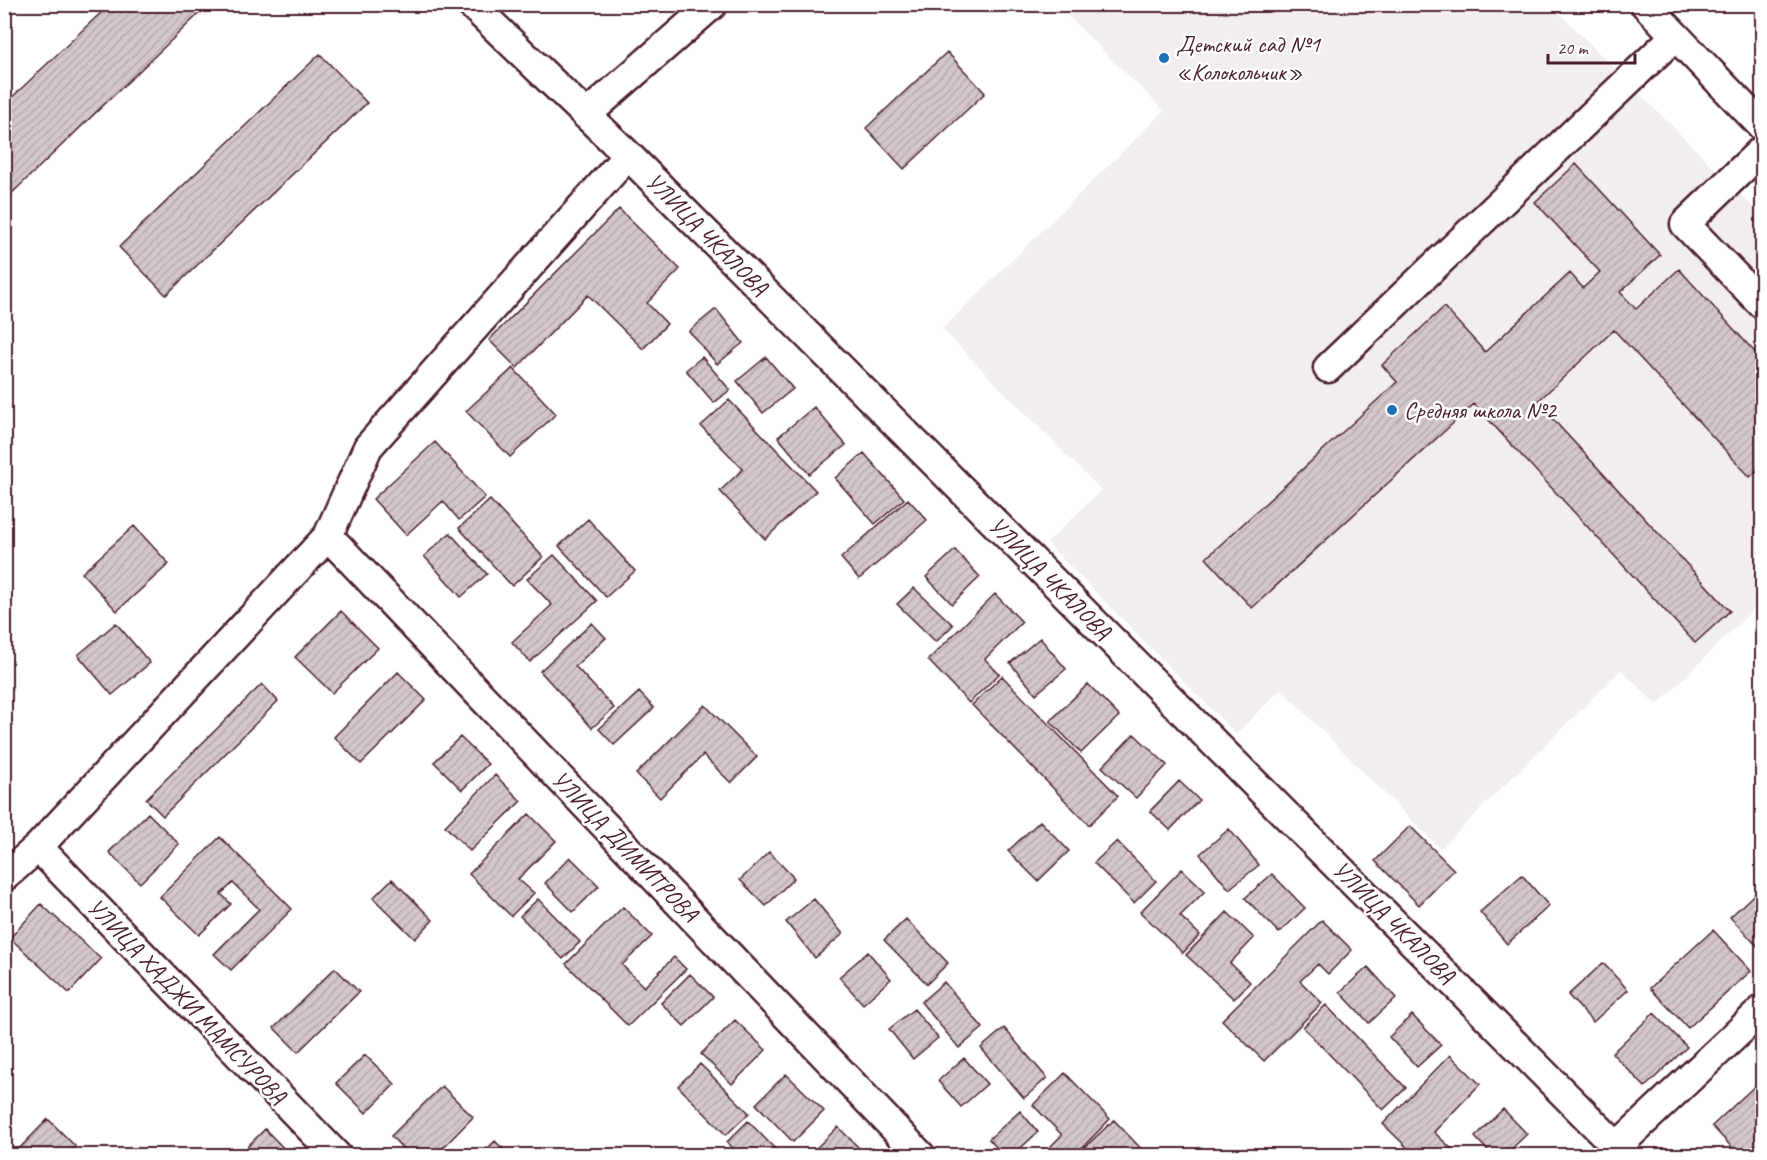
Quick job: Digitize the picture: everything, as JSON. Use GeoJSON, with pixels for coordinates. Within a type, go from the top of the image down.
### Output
{"type":"FeatureCollection","features":[{"type":"Feature","properties":{"kind":"street","name":"УЛИЦА ЧКАЛОВА"},"geometry":{"type":"LineString","coordinates":[[471,4],[628,155],[1617,1152]]}},
{"type":"Feature","properties":{"kind":"street"},"geometry":{"type":"LineString","coordinates":[[586,115],[713,4]]}},
{"type":"Feature","properties":{"kind":"street"},"geometry":{"type":"LineString","coordinates":[[1328,368],[1664,16],[1762,126]]}},
{"type":"Feature","properties":{"kind":"street"},"geometry":{"type":"LineString","coordinates":[[1762,150],[1685,224],[1762,304]]}},
{"type":"Feature","properties":{"kind":"street"},"geometry":{"type":"LineString","coordinates":[[4,877],[38,847],[328,536],[368,447],[628,155]]}},
{"type":"Feature","properties":{"kind":"street","name":"УЛИЦА ДИМИТРОВА"},"geometry":{"type":"LineString","coordinates":[[328,536],[921,1155]]}},
{"type":"Feature","properties":{"kind":"street","name":"УЛИЦА ХАДЖИ МАМСУРОВА"},"geometry":{"type":"LineString","coordinates":[[38,847],[337,1155]]}},
{"type":"Feature","properties":{"kind":"street"},"geometry":{"type":"LineString","coordinates":[[1617,1152],[1762,1010]]}},
{"type":"Feature","properties":{"kind":"shaded area","name":"Средняя школа №2"},"geometry":{"type":"Polygon","coordinates":[[[1057,5],[1551,5],[1762,216],[1762,601],[1657,705],[1621,670],[1440,849],[1281,689],[1236,734],[1047,543],[1101,490],[942,329],[1164,111],[1057,5]]]}},
{"type":"Feature","properties":{"kind":"building"},"geometry":{"type":"Polygon","coordinates":[[[110,4],[209,4],[10,195],[4,189],[4,105],[110,4]]]}},
{"type":"Feature","properties":{"kind":"building"},"geometry":{"type":"Polygon","coordinates":[[[947,52],[985,93],[904,169],[866,128],[947,52]]]}},
{"type":"Feature","properties":{"kind":"building"},"geometry":{"type":"Polygon","coordinates":[[[320,54],[367,103],[166,295],[119,247],[320,54]]]}},
{"type":"Feature","properties":{"kind":"building"},"geometry":{"type":"Polygon","coordinates":[[[1576,164],[1660,255],[1620,292],[1636,309],[1679,269],[1762,360],[1762,466],[1750,477],[1614,330],[1537,402],[1730,611],[1695,643],[1474,404],[1252,608],[1206,558],[1397,382],[1382,365],[1444,307],[1485,352],[1570,273],[1583,288],[1600,272],[1535,202],[1576,164]]]}},
{"type":"Feature","properties":{"kind":"building"},"geometry":{"type":"Polygon","coordinates":[[[619,209],[680,269],[647,303],[667,324],[643,349],[588,295],[517,368],[489,340],[619,209]]]}},
{"type":"Feature","properties":{"kind":"building"},"geometry":{"type":"Polygon","coordinates":[[[716,309],[743,343],[717,364],[689,331],[716,309]]]}},
{"type":"Feature","properties":{"kind":"building"},"geometry":{"type":"Polygon","coordinates":[[[702,357],[730,390],[714,403],[686,370],[702,357]]]}},
{"type":"Feature","properties":{"kind":"building"},"geometry":{"type":"Polygon","coordinates":[[[766,357],[793,389],[763,413],[737,381],[766,357]]]}},
{"type":"Feature","properties":{"kind":"building"},"geometry":{"type":"Polygon","coordinates":[[[513,368],[556,414],[510,457],[466,411],[513,368]]]}},
{"type":"Feature","properties":{"kind":"building"},"geometry":{"type":"Polygon","coordinates":[[[729,400],[816,491],[765,539],[720,491],[743,469],[701,426],[729,400]]]}},
{"type":"Feature","properties":{"kind":"building"},"geometry":{"type":"Polygon","coordinates":[[[814,407],[846,445],[809,474],[778,437],[814,407]]]}},
{"type":"Feature","properties":{"kind":"building"},"geometry":{"type":"Polygon","coordinates":[[[435,442],[485,497],[459,520],[443,501],[406,535],[373,499],[435,442]]]}},
{"type":"Feature","properties":{"kind":"building"},"geometry":{"type":"Polygon","coordinates":[[[864,453],[904,499],[875,524],[835,478],[864,453]]]}},
{"type":"Feature","properties":{"kind":"building"},"geometry":{"type":"Polygon","coordinates":[[[908,499],[927,520],[859,579],[841,558],[908,499]]]}},
{"type":"Feature","properties":{"kind":"building"},"geometry":{"type":"Polygon","coordinates":[[[490,500],[543,557],[512,586],[459,528],[490,500]]]}},
{"type":"Feature","properties":{"kind":"building"},"geometry":{"type":"Polygon","coordinates":[[[588,519],[635,571],[606,597],[559,546],[588,519]]]}},
{"type":"Feature","properties":{"kind":"building"},"geometry":{"type":"Polygon","coordinates":[[[134,526],[169,564],[117,611],[82,573],[134,526]]]}},
{"type":"Feature","properties":{"kind":"building"},"geometry":{"type":"Polygon","coordinates":[[[450,533],[487,574],[461,597],[424,556],[450,533]]]}},
{"type":"Feature","properties":{"kind":"building"},"geometry":{"type":"Polygon","coordinates":[[[955,550],[980,577],[952,604],[926,577],[955,550]]]}},
{"type":"Feature","properties":{"kind":"building"},"geometry":{"type":"Polygon","coordinates":[[[554,555],[597,601],[530,662],[512,642],[552,605],[527,579],[554,555]]]}},
{"type":"Feature","properties":{"kind":"building"},"geometry":{"type":"Polygon","coordinates":[[[914,588],[953,625],[936,642],[897,604],[914,588]]]}},
{"type":"Feature","properties":{"kind":"building"},"geometry":{"type":"Polygon","coordinates":[[[995,594],[1022,622],[985,659],[999,674],[969,703],[928,660],[995,594]]]}},
{"type":"Feature","properties":{"kind":"building"},"geometry":{"type":"Polygon","coordinates":[[[341,611],[378,648],[332,693],[295,657],[341,611]]]}},
{"type":"Feature","properties":{"kind":"building"},"geometry":{"type":"Polygon","coordinates":[[[116,623],[150,663],[112,695],[78,655],[116,623]]]}},
{"type":"Feature","properties":{"kind":"building"},"geometry":{"type":"Polygon","coordinates":[[[592,623],[606,638],[575,666],[614,708],[592,728],[540,671],[592,623]]]}},
{"type":"Feature","properties":{"kind":"building"},"geometry":{"type":"Polygon","coordinates":[[[1040,638],[1066,669],[1036,694],[1010,663],[1040,638]]]}},
{"type":"Feature","properties":{"kind":"building"},"geometry":{"type":"Polygon","coordinates":[[[398,672],[426,700],[361,764],[334,737],[398,672]]]}},
{"type":"Feature","properties":{"kind":"building"},"geometry":{"type":"Polygon","coordinates":[[[1002,676],[1118,796],[1089,825],[972,705],[1002,676]]]}},
{"type":"Feature","properties":{"kind":"building"},"geometry":{"type":"Polygon","coordinates":[[[262,684],[278,701],[163,816],[146,799],[262,684]]]}},
{"type":"Feature","properties":{"kind":"building"},"geometry":{"type":"Polygon","coordinates":[[[1088,684],[1119,716],[1081,753],[1050,721],[1088,684]]]}},
{"type":"Feature","properties":{"kind":"building"},"geometry":{"type":"Polygon","coordinates":[[[639,692],[654,708],[614,745],[599,729],[639,692]]]}},
{"type":"Feature","properties":{"kind":"building"},"geometry":{"type":"Polygon","coordinates":[[[705,705],[757,757],[731,783],[703,755],[660,798],[636,774],[705,705]]]}},
{"type":"Feature","properties":{"kind":"building"},"geometry":{"type":"Polygon","coordinates":[[[1134,734],[1167,765],[1136,798],[1102,767],[1134,734]]]}},
{"type":"Feature","properties":{"kind":"building"},"geometry":{"type":"Polygon","coordinates":[[[460,737],[488,764],[462,790],[434,762],[460,737]]]}},
{"type":"Feature","properties":{"kind":"building"},"geometry":{"type":"Polygon","coordinates":[[[495,775],[521,801],[470,851],[445,826],[495,775]]]}},
{"type":"Feature","properties":{"kind":"building"},"geometry":{"type":"Polygon","coordinates":[[[1179,781],[1199,800],[1170,830],[1150,811],[1179,781]]]}},
{"type":"Feature","properties":{"kind":"building"},"geometry":{"type":"Polygon","coordinates":[[[148,813],[179,844],[140,883],[109,852],[148,813]]]}},
{"type":"Feature","properties":{"kind":"building"},"geometry":{"type":"Polygon","coordinates":[[[529,814],[556,841],[518,879],[534,893],[511,916],[469,874],[529,814]]]}},
{"type":"Feature","properties":{"kind":"building"},"geometry":{"type":"Polygon","coordinates":[[[1040,821],[1069,851],[1038,881],[1008,851],[1040,821]]]}},
{"type":"Feature","properties":{"kind":"building"},"geometry":{"type":"Polygon","coordinates":[[[1410,826],[1454,870],[1419,905],[1375,861],[1410,826]]]}},
{"type":"Feature","properties":{"kind":"building"},"geometry":{"type":"Polygon","coordinates":[[[1229,829],[1259,865],[1229,889],[1200,854],[1229,829]]]}},
{"type":"Feature","properties":{"kind":"building"},"geometry":{"type":"Polygon","coordinates":[[[220,837],[292,909],[231,970],[214,954],[259,909],[233,883],[221,894],[231,904],[199,935],[160,897],[220,837]]]}},
{"type":"Feature","properties":{"kind":"building"},"geometry":{"type":"Polygon","coordinates":[[[1117,841],[1156,881],[1134,903],[1094,863],[1117,841]]]}},
{"type":"Feature","properties":{"kind":"building"},"geometry":{"type":"Polygon","coordinates":[[[769,852],[794,878],[766,906],[740,880],[769,852]]]}},
{"type":"Feature","properties":{"kind":"building"},"geometry":{"type":"Polygon","coordinates":[[[570,857],[599,886],[573,912],[545,883],[570,857]]]}},
{"type":"Feature","properties":{"kind":"building"},"geometry":{"type":"Polygon","coordinates":[[[1182,869],[1205,891],[1180,916],[1200,935],[1183,953],[1140,912],[1182,869]]]}},
{"type":"Feature","properties":{"kind":"building"},"geometry":{"type":"Polygon","coordinates":[[[1272,874],[1305,908],[1279,933],[1245,898],[1272,874]]]}},
{"type":"Feature","properties":{"kind":"building"},"geometry":{"type":"Polygon","coordinates":[[[1522,875],[1549,906],[1507,944],[1480,912],[1522,875]]]}},
{"type":"Feature","properties":{"kind":"building"},"geometry":{"type":"Polygon","coordinates":[[[392,879],[433,920],[415,939],[373,898],[392,879]]]}},
{"type":"Feature","properties":{"kind":"building"},"geometry":{"type":"Polygon","coordinates":[[[1762,887],[1762,951],[1730,917],[1762,887]]]}},
{"type":"Feature","properties":{"kind":"building"},"geometry":{"type":"Polygon","coordinates":[[[538,899],[580,942],[563,959],[520,916],[538,899]]]}},
{"type":"Feature","properties":{"kind":"building"},"geometry":{"type":"Polygon","coordinates":[[[814,899],[843,934],[815,958],[786,922],[814,899]]]}},
{"type":"Feature","properties":{"kind":"building"},"geometry":{"type":"Polygon","coordinates":[[[41,904],[101,959],[69,993],[10,938],[41,904]]]}},
{"type":"Feature","properties":{"kind":"building"},"geometry":{"type":"Polygon","coordinates":[[[623,907],[652,936],[622,965],[644,987],[674,957],[686,969],[628,1026],[566,964],[623,907]]]}},
{"type":"Feature","properties":{"kind":"building"},"geometry":{"type":"Polygon","coordinates":[[[1227,912],[1254,938],[1230,963],[1250,982],[1234,999],[1186,955],[1227,912]]]}},
{"type":"Feature","properties":{"kind":"building"},"geometry":{"type":"Polygon","coordinates":[[[906,919],[948,963],[927,984],[884,940],[906,919]]]}},
{"type":"Feature","properties":{"kind":"building"},"geometry":{"type":"Polygon","coordinates":[[[1322,920],[1352,950],[1328,974],[1318,964],[1300,981],[1322,1003],[1264,1061],[1222,1020],[1322,920]]]}},
{"type":"Feature","properties":{"kind":"building"},"geometry":{"type":"Polygon","coordinates":[[[1713,930],[1751,971],[1688,1028],[1650,988],[1713,930]]]}},
{"type":"Feature","properties":{"kind":"building"},"geometry":{"type":"Polygon","coordinates":[[[868,952],[891,979],[863,1004],[839,977],[868,952]]]}},
{"type":"Feature","properties":{"kind":"building"},"geometry":{"type":"Polygon","coordinates":[[[1603,963],[1628,990],[1593,1022],[1568,995],[1603,963]]]}},
{"type":"Feature","properties":{"kind":"building"},"geometry":{"type":"Polygon","coordinates":[[[1368,967],[1396,998],[1369,1023],[1340,992],[1368,967]]]}},
{"type":"Feature","properties":{"kind":"building"},"geometry":{"type":"Polygon","coordinates":[[[335,968],[359,992],[298,1052],[274,1028],[335,968]]]}},
{"type":"Feature","properties":{"kind":"building"},"geometry":{"type":"Polygon","coordinates":[[[690,974],[713,997],[684,1026],[661,1003],[690,974]]]}},
{"type":"Feature","properties":{"kind":"building"},"geometry":{"type":"Polygon","coordinates":[[[944,982],[983,1028],[959,1048],[921,1002],[944,982]]]}},
{"type":"Feature","properties":{"kind":"building"},"geometry":{"type":"Polygon","coordinates":[[[1326,1005],[1406,1088],[1383,1110],[1303,1027],[1326,1005]]]}},
{"type":"Feature","properties":{"kind":"building"},"geometry":{"type":"Polygon","coordinates":[[[914,1009],[938,1038],[913,1059],[889,1029],[914,1009]]]}},
{"type":"Feature","properties":{"kind":"building"},"geometry":{"type":"Polygon","coordinates":[[[1654,1013],[1687,1047],[1645,1087],[1612,1053],[1654,1013]]]}},
{"type":"Feature","properties":{"kind":"building"},"geometry":{"type":"Polygon","coordinates":[[[1412,1015],[1441,1045],[1417,1067],[1389,1037],[1412,1015]]]}},
{"type":"Feature","properties":{"kind":"building"},"geometry":{"type":"Polygon","coordinates":[[[735,1020],[766,1050],[732,1084],[701,1054],[735,1020]]]}},
{"type":"Feature","properties":{"kind":"building"},"geometry":{"type":"Polygon","coordinates":[[[1004,1028],[1047,1078],[1024,1098],[981,1048],[1004,1028]]]}},
{"type":"Feature","properties":{"kind":"building"},"geometry":{"type":"Polygon","coordinates":[[[365,1055],[395,1084],[366,1113],[336,1083],[365,1055]]]}},
{"type":"Feature","properties":{"kind":"building"},"geometry":{"type":"Polygon","coordinates":[[[1450,1055],[1480,1084],[1434,1132],[1454,1151],[1450,1156],[1416,1156],[1383,1124],[1450,1055]]]}},
{"type":"Feature","properties":{"kind":"building"},"geometry":{"type":"Polygon","coordinates":[[[964,1058],[987,1084],[961,1107],[938,1081],[964,1058]]]}},
{"type":"Feature","properties":{"kind":"building"},"geometry":{"type":"Polygon","coordinates":[[[700,1064],[749,1113],[726,1135],[678,1086],[700,1064]]]}},
{"type":"Feature","properties":{"kind":"building"},"geometry":{"type":"Polygon","coordinates":[[[1065,1073],[1110,1119],[1074,1156],[1041,1156],[1062,1135],[1033,1105],[1065,1073]]]}},
{"type":"Feature","properties":{"kind":"building"},"geometry":{"type":"Polygon","coordinates":[[[786,1074],[824,1111],[793,1142],[756,1104],[786,1074]]]}},
{"type":"Feature","properties":{"kind":"building"},"geometry":{"type":"Polygon","coordinates":[[[1760,1081],[1762,1083],[1762,1140],[1746,1156],[1740,1156],[1712,1126],[1760,1081]]]}},
{"type":"Feature","properties":{"kind":"building"},"geometry":{"type":"Polygon","coordinates":[[[442,1086],[473,1117],[435,1156],[410,1156],[391,1136],[442,1086]]]}},
{"type":"Feature","properties":{"kind":"building"},"geometry":{"type":"Polygon","coordinates":[[[1503,1109],[1527,1134],[1504,1156],[1493,1156],[1475,1137],[1503,1109]]]}},
{"type":"Feature","properties":{"kind":"building"},"geometry":{"type":"Polygon","coordinates":[[[1020,1111],[1038,1132],[1012,1156],[1004,1156],[989,1139],[1020,1111]]]}},
{"type":"Feature","properties":{"kind":"building"},"geometry":{"type":"Polygon","coordinates":[[[48,1119],[75,1146],[65,1156],[12,1156],[48,1119]]]}},
{"type":"Feature","properties":{"kind":"building"},"geometry":{"type":"Polygon","coordinates":[[[1114,1120],[1148,1156],[1088,1156],[1082,1150],[1114,1120]]]}},
{"type":"Feature","properties":{"kind":"building"},"geometry":{"type":"Polygon","coordinates":[[[748,1121],[782,1156],[741,1156],[727,1142],[748,1121]]]}},
{"type":"Feature","properties":{"kind":"building"},"geometry":{"type":"Polygon","coordinates":[[[838,1127],[867,1156],[809,1155],[838,1127]]]}},
{"type":"Feature","properties":{"kind":"building"},"geometry":{"type":"Polygon","coordinates":[[[265,1129],[291,1156],[238,1156],[265,1129]]]}},
{"type":"Feature","properties":{"kind":"building"},"geometry":{"type":"Polygon","coordinates":[[[495,1141],[510,1156],[480,1156],[495,1141]]]}},
{"type":"Feature","properties":{"kind":"place","name":"Детский сад №1 «Колокольчик»"},"geometry":{"type":"Point","coordinates":[1164,58]}},
{"type":"Feature","properties":{"kind":"place","name":"Средняя школа №2"},"geometry":{"type":"Point","coordinates":[1392,410]}}]}
